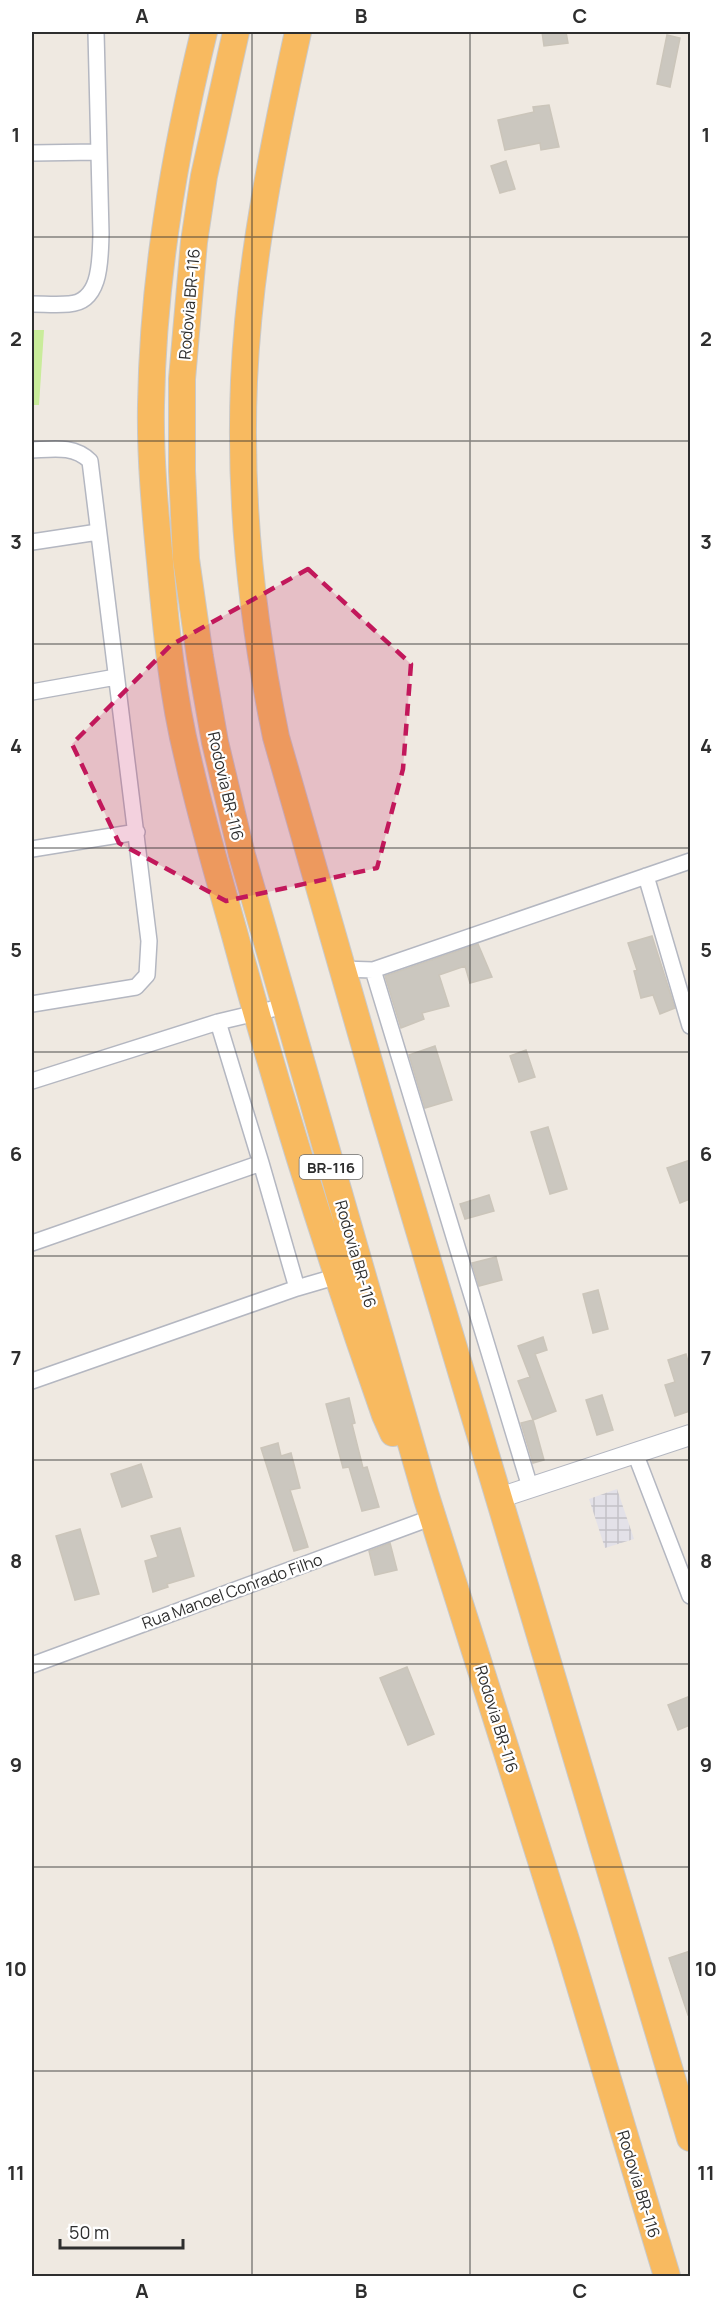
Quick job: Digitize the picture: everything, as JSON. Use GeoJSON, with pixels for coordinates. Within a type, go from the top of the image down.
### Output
{"type":"FeatureCollection","features":[{"type":"Feature","properties":{"kind":"highway"},"geometry":{"type":"LineString","coordinates":[[204,32],[181,130],[160,260],[151,407],[153,477],[174,691],[187,759],[256,1013],[338,1276],[385,1415],[430,1507]]}},
{"type":"Feature","properties":{"kind":"highway","name":"Rodovia BR-116"},"geometry":{"type":"LineString","coordinates":[[236,32],[204,176],[194,242],[183,379],[182,471],[186,548],[200,657],[220,768],[285,1006],[430,1507],[564,1932],[667,2277]]}},
{"type":"Feature","properties":{"kind":"highway"},"geometry":{"type":"LineString","coordinates":[[298,32],[273,149],[251,296],[244,379],[245,503],[261,655],[276,737],[342,969],[690,2138]]}},
{"type":"Feature","properties":{"kind":"highway"},"geometry":{"type":"LineString","coordinates":[[288,87],[314,32]]}},
{"type":"Feature","properties":{"kind":"street"},"geometry":{"type":"LineString","coordinates":[[32,304],[80,302],[92,291],[99,264],[101,234],[96,32]]}},
{"type":"Feature","properties":{"kind":"street"},"geometry":{"type":"LineString","coordinates":[[32,153],[98,152]]}},
{"type":"Feature","properties":{"kind":"street"},"geometry":{"type":"LineString","coordinates":[[32,450],[77,451],[90,461],[149,941],[147,975],[136,987],[32,1004]]}},
{"type":"Feature","properties":{"kind":"street"},"geometry":{"type":"LineString","coordinates":[[32,542],[98,532]]}},
{"type":"Feature","properties":{"kind":"street"},"geometry":{"type":"LineString","coordinates":[[32,692],[116,677]]}},
{"type":"Feature","properties":{"kind":"street"},"geometry":{"type":"LineString","coordinates":[[32,849],[137,832]]}},
{"type":"Feature","properties":{"kind":"street"},"geometry":{"type":"LineString","coordinates":[[342,969],[373,969],[690,861]]}},
{"type":"Feature","properties":{"kind":"street"},"geometry":{"type":"LineString","coordinates":[[646,876],[690,1026]]}},
{"type":"Feature","properties":{"kind":"street"},"geometry":{"type":"LineString","coordinates":[[373,969],[530,1487]]}},
{"type":"Feature","properties":{"kind":"street"},"geometry":{"type":"LineString","coordinates":[[32,1082],[218,1022],[285,1006]]}},
{"type":"Feature","properties":{"kind":"street"},"geometry":{"type":"LineString","coordinates":[[218,1022],[297,1288]]}},
{"type":"Feature","properties":{"kind":"street"},"geometry":{"type":"LineString","coordinates":[[32,1243],[261,1163]]}},
{"type":"Feature","properties":{"kind":"street"},"geometry":{"type":"LineString","coordinates":[[32,1381],[297,1288],[338,1276]]}},
{"type":"Feature","properties":{"kind":"street"},"geometry":{"type":"LineString","coordinates":[[499,1498],[690,1435]]}},
{"type":"Feature","properties":{"kind":"street"},"geometry":{"type":"LineString","coordinates":[[635,1454],[690,1596]]}},
{"type":"Feature","properties":{"kind":"street","name":"Rua Manoel Conrado Filho"},"geometry":{"type":"LineString","coordinates":[[32,1665],[430,1507]]}},
{"type":"Feature","properties":{"kind":"path"},"geometry":{"type":"LineString","coordinates":[[678,32],[685,33]]}},
{"type":"Feature","properties":{"kind":"highlighted area"},"geometry":{"type":"Polygon","coordinates":[[[308,569],[411,664],[403,769],[377,868],[226,901],[119,843],[72,744],[171,645],[308,569]]]}},
{"type":"Feature","properties":{"kind":"shaded area"},"geometry":{"type":"Polygon","coordinates":[[[617,1489],[634,1539],[605,1548],[589,1499],[617,1489]]]}},
{"type":"Feature","properties":{"kind":"green space"},"geometry":{"type":"Polygon","coordinates":[[[32,330],[44,330],[39,405],[32,405],[32,330]]]}},
{"type":"Feature","properties":{"kind":"building"},"geometry":{"type":"Polygon","coordinates":[[[542,32],[566,32],[568,43],[544,46],[542,32]]]}},
{"type":"Feature","properties":{"kind":"building"},"geometry":{"type":"Polygon","coordinates":[[[667,35],[680,38],[670,87],[657,84],[667,35]]]}},
{"type":"Feature","properties":{"kind":"building"},"geometry":{"type":"Polygon","coordinates":[[[549,105],[559,147],[541,150],[540,143],[505,150],[498,120],[534,112],[533,107],[549,105]]]}},
{"type":"Feature","properties":{"kind":"building"},"geometry":{"type":"Polygon","coordinates":[[[506,161],[515,189],[500,193],[491,166],[506,161]]]}},
{"type":"Feature","properties":{"kind":"building"},"geometry":{"type":"Polygon","coordinates":[[[652,936],[675,1008],[660,1014],[653,995],[641,998],[634,971],[637,970],[628,943],[652,936]]]}},
{"type":"Feature","properties":{"kind":"building"},"geometry":{"type":"Polygon","coordinates":[[[478,944],[492,977],[470,983],[465,966],[439,975],[449,1006],[422,1013],[424,1019],[401,1028],[385,976],[478,944]]]}},
{"type":"Feature","properties":{"kind":"building"},"geometry":{"type":"Polygon","coordinates":[[[435,1046],[452,1100],[425,1108],[409,1055],[435,1046]]]}},
{"type":"Feature","properties":{"kind":"building"},"geometry":{"type":"Polygon","coordinates":[[[526,1050],[535,1077],[519,1082],[510,1056],[526,1050]]]}},
{"type":"Feature","properties":{"kind":"building"},"geometry":{"type":"Polygon","coordinates":[[[548,1127],[567,1189],[550,1194],[531,1132],[548,1127]]]}},
{"type":"Feature","properties":{"kind":"building"},"geometry":{"type":"Polygon","coordinates":[[[690,1160],[690,1199],[680,1203],[667,1168],[690,1160]]]}},
{"type":"Feature","properties":{"kind":"building"},"geometry":{"type":"Polygon","coordinates":[[[489,1195],[494,1211],[465,1219],[460,1204],[489,1195]]]}},
{"type":"Feature","properties":{"kind":"building"},"geometry":{"type":"Polygon","coordinates":[[[496,1257],[502,1280],[479,1286],[472,1263],[496,1257]]]}},
{"type":"Feature","properties":{"kind":"building"},"geometry":{"type":"Polygon","coordinates":[[[598,1290],[608,1329],[593,1333],[583,1294],[598,1290]]]}},
{"type":"Feature","properties":{"kind":"building"},"geometry":{"type":"Polygon","coordinates":[[[543,1337],[547,1350],[535,1354],[556,1411],[533,1420],[518,1381],[530,1377],[518,1346],[543,1337]]]}},
{"type":"Feature","properties":{"kind":"building"},"geometry":{"type":"Polygon","coordinates":[[[686,1354],[690,1370],[690,1411],[675,1416],[665,1385],[675,1382],[668,1360],[686,1354]]]}},
{"type":"Feature","properties":{"kind":"building"},"geometry":{"type":"Polygon","coordinates":[[[602,1395],[613,1430],[597,1435],[586,1400],[602,1395]]]}},
{"type":"Feature","properties":{"kind":"building"},"geometry":{"type":"Polygon","coordinates":[[[349,1398],[355,1423],[352,1424],[363,1468],[367,1467],[379,1507],[362,1511],[349,1467],[343,1468],[326,1404],[349,1398]]]}},
{"type":"Feature","properties":{"kind":"building"},"geometry":{"type":"Polygon","coordinates":[[[533,1420],[544,1460],[533,1463],[521,1423],[533,1420]]]}},
{"type":"Feature","properties":{"kind":"building"},"geometry":{"type":"Polygon","coordinates":[[[278,1443],[281,1456],[291,1453],[300,1488],[290,1490],[308,1547],[294,1551],[261,1448],[278,1443]]]}},
{"type":"Feature","properties":{"kind":"building"},"geometry":{"type":"Polygon","coordinates":[[[141,1464],[152,1497],[122,1507],[111,1474],[141,1464]]]}},
{"type":"Feature","properties":{"kind":"building"},"geometry":{"type":"Polygon","coordinates":[[[180,1528],[194,1576],[167,1584],[168,1587],[153,1592],[145,1561],[158,1557],[151,1536],[180,1528]]]}},
{"type":"Feature","properties":{"kind":"building"},"geometry":{"type":"Polygon","coordinates":[[[80,1529],[99,1594],[75,1600],[56,1536],[80,1529]]]}},
{"type":"Feature","properties":{"kind":"building"},"geometry":{"type":"Polygon","coordinates":[[[390,1543],[397,1570],[375,1575],[369,1551],[390,1543]]]}},
{"type":"Feature","properties":{"kind":"building"},"geometry":{"type":"Polygon","coordinates":[[[407,1667],[434,1734],[408,1745],[380,1678],[407,1667]]]}},
{"type":"Feature","properties":{"kind":"building"},"geometry":{"type":"Polygon","coordinates":[[[690,1696],[690,1725],[678,1730],[668,1705],[690,1696]]]}},
{"type":"Feature","properties":{"kind":"building"},"geometry":{"type":"Polygon","coordinates":[[[690,1951],[690,2014],[688,2015],[669,1958],[690,1951]]]}}]}
